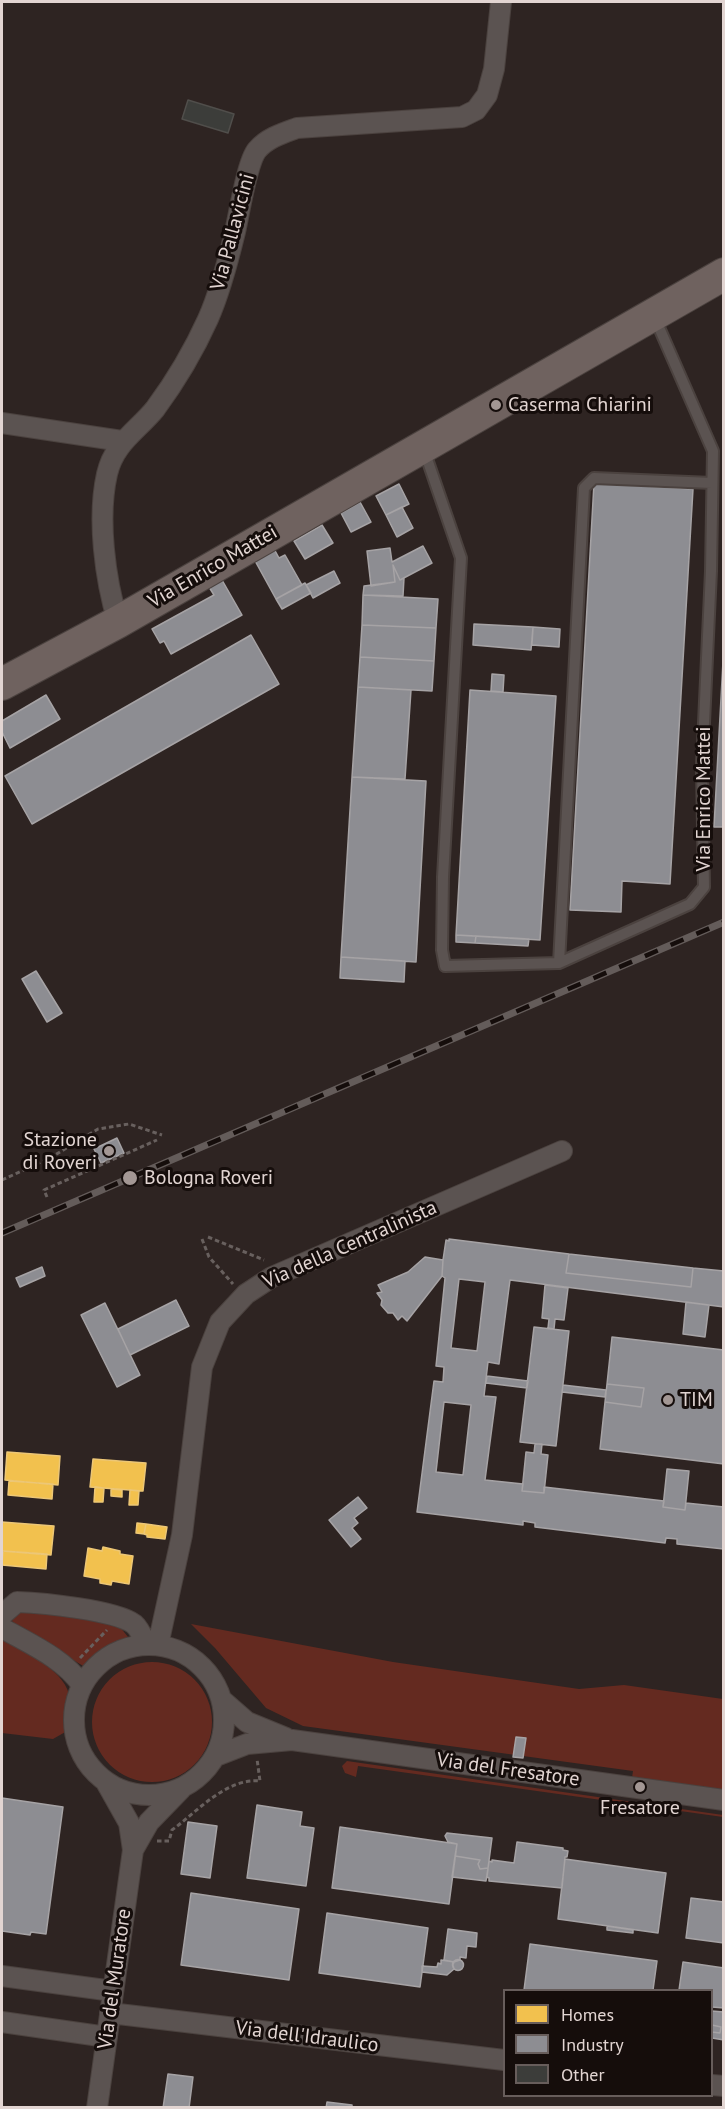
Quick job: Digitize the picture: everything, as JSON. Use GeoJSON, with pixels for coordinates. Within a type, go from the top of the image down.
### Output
{"type":"FeatureCollection","features":[{"type":"Feature","properties":{"kind":"main road","name":"Via Enrico Mattei"},"geometry":{"type":"LineString","coordinates":[[2,684],[118,622],[723,274]]}},
{"type":"Feature","properties":{"kind":"street","name":"Via Pallavicini"},"geometry":{"type":"LineString","coordinates":[[118,622],[104,545],[104,506],[108,472],[123,441],[153,411],[172,384],[207,320],[223,276],[248,174],[257,150],[275,136],[297,128],[462,117],[476,110],[487,95],[494,69],[501,2]]}},
{"type":"Feature","properties":{"kind":"street"},"geometry":{"type":"LineString","coordinates":[[2,423],[123,441]]}},
{"type":"Feature","properties":{"kind":"street","name":"Via della Centralinista"},"geometry":{"type":"LineString","coordinates":[[152,1645],[182,1535],[202,1367],[220,1322],[244,1296],[272,1277],[562,1151]]}},
{"type":"Feature","properties":{"kind":"street"},"geometry":{"type":"LineString","coordinates":[[2,1616],[17,1602],[116,1615],[135,1625],[152,1645]]}},
{"type":"Feature","properties":{"kind":"street"},"geometry":{"type":"LineString","coordinates":[[2,1628],[62,1663],[74,1673],[82,1685]]}},
{"type":"Feature","properties":{"kind":"street"},"geometry":{"type":"LineString","coordinates":[[152,1645],[176,1648],[192,1657],[206,1669],[223,1701],[225,1719],[216,1756],[202,1774],[184,1787],[164,1794],[144,1795],[124,1791],[106,1782],[92,1770],[75,1738],[73,1720],[75,1702],[92,1670],[106,1658],[122,1649],[152,1645]]}},
{"type":"Feature","properties":{"kind":"street","name":"Via del Fresatore"},"geometry":{"type":"LineString","coordinates":[[223,1701],[247,1722],[292,1740]]}},
{"type":"Feature","properties":{"kind":"street","name":"Via del Fresatore"},"geometry":{"type":"LineString","coordinates":[[216,1756],[247,1744],[292,1740],[723,1800]]}},
{"type":"Feature","properties":{"kind":"street","name":"Via del Muratore"},"geometry":{"type":"LineString","coordinates":[[97,2108],[133,1850],[129,1823],[106,1782]]}},
{"type":"Feature","properties":{"kind":"street","name":"Via del Muratore"},"geometry":{"type":"LineString","coordinates":[[133,1850],[149,1822],[184,1787]]}},
{"type":"Feature","properties":{"kind":"street"},"geometry":{"type":"LineString","coordinates":[[2,1976],[113,1991]]}},
{"type":"Feature","properties":{"kind":"street","name":"Via dell'Idraulico"},"geometry":{"type":"LineString","coordinates":[[110,2013],[503,2060]]}},
{"type":"Feature","properties":{"kind":"street"},"geometry":{"type":"LineString","coordinates":[[2,2022],[107,2037]]}},
{"type":"Feature","properties":{"kind":"lane","name":"Via Enrico Mattei"},"geometry":{"type":"LineString","coordinates":[[423,447],[461,558],[443,876],[442,950],[445,966],[559,963],[690,904],[704,887],[702,766],[711,571],[713,451],[654,315]]}},
{"type":"Feature","properties":{"kind":"lane"},"geometry":{"type":"LineString","coordinates":[[559,963],[584,488],[594,478],[712,483]]}},
{"type":"Feature","properties":{"kind":"path"},"geometry":{"type":"LineString","coordinates":[[2,1180],[50,1158],[98,1129],[129,1124],[162,1135]]}},
{"type":"Feature","properties":{"kind":"path"},"geometry":{"type":"LineString","coordinates":[[47,1197],[44,1190],[157,1140]]}},
{"type":"Feature","properties":{"kind":"path"},"geometry":{"type":"LineString","coordinates":[[149,1182],[172,1172]]}},
{"type":"Feature","properties":{"kind":"path"},"geometry":{"type":"LineString","coordinates":[[208,1237],[264,1260],[274,1256]]}},
{"type":"Feature","properties":{"kind":"path"},"geometry":{"type":"LineString","coordinates":[[202,1239],[209,1257],[244,1296]]}},
{"type":"Feature","properties":{"kind":"path"},"geometry":{"type":"LineString","coordinates":[[79,1659],[112,1625]]}},
{"type":"Feature","properties":{"kind":"path"},"geometry":{"type":"LineString","coordinates":[[157,1841],[169,1841],[172,1830],[229,1787],[248,1780],[260,1781],[257,1754]]}},
{"type":"Feature","properties":{"kind":"shaded area"},"geometry":{"type":"Polygon","coordinates":[[[21,1607],[112,1623],[120,1627],[128,1637],[85,1667],[16,1626],[12,1621],[15,1613],[21,1607]]]}},
{"type":"Feature","properties":{"kind":"shaded area"},"geometry":{"type":"Polygon","coordinates":[[[191,1624],[393,1662],[579,1689],[624,1685],[723,1699],[723,1791],[632,1778],[633,1771],[303,1726],[266,1708],[215,1648],[191,1624]]]}},
{"type":"Feature","properties":{"kind":"shaded area"},"geometry":{"type":"Polygon","coordinates":[[[2,1637],[50,1668],[65,1685],[69,1694],[67,1731],[53,1739],[2,1733],[2,1637]]]}},
{"type":"Feature","properties":{"kind":"shaded area"},"geometry":{"type":"Polygon","coordinates":[[[152,1662],[175,1666],[195,1679],[208,1699],[212,1722],[208,1745],[195,1765],[175,1778],[152,1782],[129,1778],[109,1765],[96,1745],[92,1722],[96,1699],[109,1679],[129,1666],[152,1662]]]}},
{"type":"Feature","properties":{"kind":"shaded area"},"geometry":{"type":"Polygon","coordinates":[[[347,1761],[723,1815],[723,1817],[358,1766],[356,1777],[345,1773],[342,1766],[347,1761]]]}},
{"type":"Feature","properties":{"kind":"building: Homes"},"geometry":{"type":"Polygon","coordinates":[[[7,1452],[60,1456],[58,1485],[5,1480],[7,1452]]]}},
{"type":"Feature","properties":{"kind":"building: Homes"},"geometry":{"type":"Polygon","coordinates":[[[93,1459],[146,1463],[143,1491],[90,1487],[93,1459]]]}},
{"type":"Feature","properties":{"kind":"building: Homes"},"geometry":{"type":"Polygon","coordinates":[[[9,1481],[53,1484],[52,1499],[8,1495],[9,1481]]]}},
{"type":"Feature","properties":{"kind":"building: Homes"},"geometry":{"type":"Polygon","coordinates":[[[95,1487],[104,1488],[103,1502],[94,1502],[95,1487]]]}},
{"type":"Feature","properties":{"kind":"building: Homes"},"geometry":{"type":"Polygon","coordinates":[[[111,1489],[122,1490],[122,1497],[111,1496],[111,1489]]]}},
{"type":"Feature","properties":{"kind":"building: Homes"},"geometry":{"type":"Polygon","coordinates":[[[130,1490],[139,1491],[138,1505],[129,1505],[130,1490]]]}},
{"type":"Feature","properties":{"kind":"building: Homes"},"geometry":{"type":"Polygon","coordinates":[[[2,1522],[54,1526],[51,1555],[2,1551],[2,1522]]]}},
{"type":"Feature","properties":{"kind":"building: Homes"},"geometry":{"type":"Polygon","coordinates":[[[137,1523],[146,1524],[144,1534],[136,1533],[137,1523]]]}},
{"type":"Feature","properties":{"kind":"building: Homes"},"geometry":{"type":"Polygon","coordinates":[[[146,1524],[167,1527],[165,1539],[147,1537],[144,1534],[146,1524]]]}},
{"type":"Feature","properties":{"kind":"building: Homes"},"geometry":{"type":"Polygon","coordinates":[[[103,1547],[120,1551],[120,1554],[133,1556],[129,1584],[112,1581],[111,1585],[100,1583],[100,1579],[84,1576],[88,1548],[102,1551],[103,1547]]]}},
{"type":"Feature","properties":{"kind":"building: Homes"},"geometry":{"type":"Polygon","coordinates":[[[3,1551],[47,1554],[46,1569],[2,1565],[3,1551]]]}},
{"type":"Feature","properties":{"kind":"building: Industry"},"geometry":{"type":"Polygon","coordinates":[[[594,483],[693,489],[670,884],[622,881],[621,912],[570,910],[594,483]]]}},
{"type":"Feature","properties":{"kind":"building: Industry"},"geometry":{"type":"Polygon","coordinates":[[[399,484],[409,504],[386,515],[376,496],[399,484]]]}},
{"type":"Feature","properties":{"kind":"building: Industry"},"geometry":{"type":"Polygon","coordinates":[[[360,502],[371,522],[351,532],[341,513],[360,502]]]}},
{"type":"Feature","properties":{"kind":"building: Industry"},"geometry":{"type":"Polygon","coordinates":[[[402,507],[413,528],[397,537],[386,515],[402,507]]]}},
{"type":"Feature","properties":{"kind":"building: Industry"},"geometry":{"type":"Polygon","coordinates":[[[322,525],[333,543],[305,559],[294,541],[322,525]]]}},
{"type":"Feature","properties":{"kind":"building: Industry"},"geometry":{"type":"Polygon","coordinates":[[[423,546],[432,563],[400,580],[393,565],[395,582],[371,586],[367,551],[390,548],[392,562],[423,546]]]}},
{"type":"Feature","properties":{"kind":"building: Industry"},"geometry":{"type":"Polygon","coordinates":[[[273,547],[279,558],[285,555],[302,585],[276,599],[254,559],[273,547]]]}},
{"type":"Feature","properties":{"kind":"building: Industry"},"geometry":{"type":"Polygon","coordinates":[[[393,565],[400,580],[404,578],[403,596],[363,595],[364,586],[395,582],[393,565]]]}},
{"type":"Feature","properties":{"kind":"building: Industry"},"geometry":{"type":"Polygon","coordinates":[[[334,571],[340,583],[313,598],[306,585],[334,571]]]}},
{"type":"Feature","properties":{"kind":"building: Industry"},"geometry":{"type":"Polygon","coordinates":[[[222,580],[242,615],[171,654],[164,641],[160,643],[152,629],[214,595],[209,587],[222,580]]]}},
{"type":"Feature","properties":{"kind":"building: Industry"},"geometry":{"type":"Polygon","coordinates":[[[305,583],[311,593],[282,609],[276,599],[305,583]]]}},
{"type":"Feature","properties":{"kind":"building: Industry"},"geometry":{"type":"Polygon","coordinates":[[[363,595],[438,599],[436,628],[362,625],[363,595]]]}},
{"type":"Feature","properties":{"kind":"building: Industry"},"geometry":{"type":"Polygon","coordinates":[[[474,624],[533,627],[531,650],[473,645],[474,624]]]}},
{"type":"Feature","properties":{"kind":"building: Industry"},"geometry":{"type":"Polygon","coordinates":[[[362,625],[436,628],[434,661],[360,657],[362,625]]]}},
{"type":"Feature","properties":{"kind":"building: Industry"},"geometry":{"type":"Polygon","coordinates":[[[533,627],[560,629],[559,647],[532,645],[533,627]]]}},
{"type":"Feature","properties":{"kind":"building: Industry"},"geometry":{"type":"Polygon","coordinates":[[[251,635],[279,684],[32,824],[5,776],[251,635]]]}},
{"type":"Feature","properties":{"kind":"building: Industry"},"geometry":{"type":"Polygon","coordinates":[[[724,643],[724,827],[714,827],[724,643]]]}},
{"type":"Feature","properties":{"kind":"building: Industry"},"geometry":{"type":"Polygon","coordinates":[[[360,657],[434,661],[432,691],[358,687],[360,657]]]}},
{"type":"Feature","properties":{"kind":"building: Industry"},"geometry":{"type":"Polygon","coordinates":[[[492,674],[504,675],[503,692],[491,691],[492,674]]]}},
{"type":"Feature","properties":{"kind":"building: Industry"},"geometry":{"type":"Polygon","coordinates":[[[358,687],[411,690],[405,779],[352,777],[358,687]]]}},
{"type":"Feature","properties":{"kind":"building: Industry"},"geometry":{"type":"Polygon","coordinates":[[[470,690],[556,696],[540,940],[456,935],[470,690]]]}},
{"type":"Feature","properties":{"kind":"building: Industry"},"geometry":{"type":"Polygon","coordinates":[[[46,695],[60,719],[10,748],[2,732],[2,721],[46,695]]]}},
{"type":"Feature","properties":{"kind":"building: Industry"},"geometry":{"type":"Polygon","coordinates":[[[352,777],[426,781],[416,962],[341,957],[352,777]]]}},
{"type":"Feature","properties":{"kind":"building: Industry"},"geometry":{"type":"Polygon","coordinates":[[[456,935],[476,936],[475,943],[456,942],[456,935]]]}},
{"type":"Feature","properties":{"kind":"building: Industry"},"geometry":{"type":"Polygon","coordinates":[[[476,936],[529,939],[528,946],[475,943],[476,936]]]}},
{"type":"Feature","properties":{"kind":"building: Industry"},"geometry":{"type":"Polygon","coordinates":[[[341,957],[405,961],[404,982],[340,978],[341,957]]]}},
{"type":"Feature","properties":{"kind":"building: Industry"},"geometry":{"type":"Polygon","coordinates":[[[36,971],[62,1013],[47,1022],[22,979],[36,971]]]}},
{"type":"Feature","properties":{"kind":"building: Industry","name":"Stazione di Roveri"},"geometry":{"type":"Polygon","coordinates":[[[117,1138],[124,1153],[101,1163],[94,1149],[117,1138]]]}},
{"type":"Feature","properties":{"kind":"building: Industry"},"geometry":{"type":"Polygon","coordinates":[[[449,1239],[569,1254],[566,1273],[691,1287],[693,1268],[724,1271],[724,1307],[510,1280],[499,1364],[488,1362],[484,1396],[496,1397],[485,1480],[523,1484],[522,1491],[544,1493],[544,1487],[664,1501],[663,1507],[685,1510],[686,1503],[724,1507],[724,1549],[677,1544],[677,1539],[666,1538],[665,1543],[535,1527],[535,1523],[523,1521],[523,1525],[417,1512],[434,1381],[443,1382],[444,1367],[436,1366],[445,1278],[442,1276],[443,1260],[446,1240],[449,1241],[449,1239]],[[459,1279],[451,1348],[477,1351],[485,1282],[459,1279]],[[444,1402],[436,1472],[463,1475],[471,1405],[444,1402]]]}},
{"type":"Feature","properties":{"kind":"building: Industry"},"geometry":{"type":"Polygon","coordinates":[[[569,1254],[693,1268],[691,1287],[566,1273],[569,1254]]]}},
{"type":"Feature","properties":{"kind":"building: Industry"},"geometry":{"type":"Polygon","coordinates":[[[425,1257],[443,1260],[442,1276],[407,1321],[402,1316],[398,1320],[393,1313],[388,1313],[381,1305],[382,1300],[377,1293],[382,1292],[378,1285],[408,1272],[425,1257]]]}},
{"type":"Feature","properties":{"kind":"building: Industry"},"geometry":{"type":"Polygon","coordinates":[[[42,1267],[45,1276],[20,1287],[16,1278],[42,1267]]]}},
{"type":"Feature","properties":{"kind":"building: Industry"},"geometry":{"type":"Polygon","coordinates":[[[545,1285],[568,1288],[564,1320],[555,1319],[554,1329],[548,1328],[549,1319],[542,1318],[545,1285]]]}},
{"type":"Feature","properties":{"kind":"building: Industry"},"geometry":{"type":"Polygon","coordinates":[[[176,1300],[189,1326],[130,1355],[118,1329],[176,1300]]]}},
{"type":"Feature","properties":{"kind":"building: Industry"},"geometry":{"type":"Polygon","coordinates":[[[686,1302],[709,1305],[705,1337],[683,1334],[686,1302]]]}},
{"type":"Feature","properties":{"kind":"building: Industry"},"geometry":{"type":"Polygon","coordinates":[[[105,1303],[140,1375],[117,1387],[81,1315],[105,1303]]]}},
{"type":"Feature","properties":{"kind":"building: Industry"},"geometry":{"type":"Polygon","coordinates":[[[534,1327],[569,1331],[556,1446],[520,1442],[534,1327]]]}},
{"type":"Feature","properties":{"kind":"building: Industry"},"geometry":{"type":"Polygon","coordinates":[[[612,1337],[724,1350],[724,1464],[600,1449],[605,1402],[641,1407],[644,1388],[607,1384],[612,1337]]]}},
{"type":"Feature","properties":{"kind":"building: Industry"},"geometry":{"type":"Polygon","coordinates":[[[487,1376],[528,1381],[527,1388],[486,1383],[487,1376]]]}},
{"type":"Feature","properties":{"kind":"building: Industry"},"geometry":{"type":"Polygon","coordinates":[[[607,1384],[644,1388],[641,1407],[605,1402],[607,1384]]]}},
{"type":"Feature","properties":{"kind":"building: Industry"},"geometry":{"type":"Polygon","coordinates":[[[563,1385],[606,1390],[605,1397],[562,1392],[563,1385]]]}},
{"type":"Feature","properties":{"kind":"building: Industry"},"geometry":{"type":"Polygon","coordinates":[[[535,1444],[542,1444],[541,1454],[548,1455],[544,1493],[522,1491],[526,1452],[534,1453],[535,1444]]]}},
{"type":"Feature","properties":{"kind":"building: Industry"},"geometry":{"type":"Polygon","coordinates":[[[667,1469],[689,1471],[685,1510],[663,1507],[667,1469]]]}},
{"type":"Feature","properties":{"kind":"building: Industry"},"geometry":{"type":"Polygon","coordinates":[[[358,1497],[367,1508],[354,1518],[358,1523],[352,1528],[361,1539],[351,1547],[329,1520],[358,1497]]]}},
{"type":"Feature","properties":{"kind":"building: Industry"},"geometry":{"type":"Polygon","coordinates":[[[516,1737],[526,1738],[523,1758],[513,1757],[516,1737]]]}},
{"type":"Feature","properties":{"kind":"building: Industry"},"geometry":{"type":"Polygon","coordinates":[[[2,1798],[63,1807],[46,1934],[31,1932],[30,1935],[2,1931],[2,1798]]]}},
{"type":"Feature","properties":{"kind":"building: Industry"},"geometry":{"type":"Polygon","coordinates":[[[257,1805],[302,1812],[300,1826],[314,1828],[306,1886],[247,1878],[257,1805]]]}},
{"type":"Feature","properties":{"kind":"building: Industry"},"geometry":{"type":"Polygon","coordinates":[[[188,1822],[217,1826],[210,1878],[181,1874],[188,1822]]]}},
{"type":"Feature","properties":{"kind":"building: Industry"},"geometry":{"type":"Polygon","coordinates":[[[340,1827],[457,1844],[449,1904],[332,1888],[340,1827]]]}},
{"type":"Feature","properties":{"kind":"building: Industry"},"geometry":{"type":"Polygon","coordinates":[[[447,1833],[492,1838],[488,1868],[480,1869],[478,1864],[480,1860],[455,1856],[457,1844],[448,1842],[445,1836],[447,1833]]]}},
{"type":"Feature","properties":{"kind":"building: Industry"},"geometry":{"type":"Polygon","coordinates":[[[517,1842],[563,1848],[568,1851],[565,1857],[562,1888],[489,1881],[487,1877],[489,1861],[514,1863],[517,1842]]]}},
{"type":"Feature","properties":{"kind":"building: Industry"},"geometry":{"type":"Polygon","coordinates":[[[455,1856],[480,1860],[478,1864],[480,1869],[488,1868],[486,1881],[452,1877],[455,1856]]]}},
{"type":"Feature","properties":{"kind":"building: Industry"},"geometry":{"type":"Polygon","coordinates":[[[565,1859],[666,1873],[658,1933],[558,1919],[565,1859]]]}},
{"type":"Feature","properties":{"kind":"building: Industry"},"geometry":{"type":"Polygon","coordinates":[[[191,1893],[299,1909],[289,1980],[181,1965],[191,1893]]]}},
{"type":"Feature","properties":{"kind":"building: Industry"},"geometry":{"type":"Polygon","coordinates":[[[691,1898],[724,1902],[724,1943],[686,1938],[691,1898]]]}},
{"type":"Feature","properties":{"kind":"building: Industry"},"geometry":{"type":"Polygon","coordinates":[[[327,1913],[428,1928],[420,1987],[319,1973],[327,1913]]]}},
{"type":"Feature","properties":{"kind":"building: Industry"},"geometry":{"type":"Polygon","coordinates":[[[607,1926],[633,1930],[633,1933],[607,1930],[607,1926]]]}},
{"type":"Feature","properties":{"kind":"building: Industry"},"geometry":{"type":"Polygon","coordinates":[[[448,1929],[477,1933],[476,1947],[467,1946],[466,1958],[460,1957],[460,1960],[454,1962],[444,1960],[448,1929]]]}},
{"type":"Feature","properties":{"kind":"building: Industry"},"geometry":{"type":"Polygon","coordinates":[[[530,1944],[657,1961],[653,1989],[524,1989],[530,1944]]]}},
{"type":"Feature","properties":{"kind":"building: Industry"},"geometry":{"type":"Polygon","coordinates":[[[441,1960],[454,1962],[454,1969],[447,1975],[422,1972],[422,1966],[437,1967],[438,1963],[441,1964],[441,1960]]]}},
{"type":"Feature","properties":{"kind":"building: Industry"},"geometry":{"type":"Polygon","coordinates":[[[458,1960],[462,1961],[462,1969],[458,1970],[454,1969],[453,1965],[454,1961],[458,1960]]]}},
{"type":"Feature","properties":{"kind":"building: Industry"},"geometry":{"type":"Polygon","coordinates":[[[683,1962],[724,1968],[724,2008],[713,2007],[713,1989],[679,1989],[683,1962]]]}},
{"type":"Feature","properties":{"kind":"building: Industry"},"geometry":{"type":"Polygon","coordinates":[[[713,2011],[724,2012],[724,2040],[713,2038],[713,2032],[720,2033],[721,2027],[713,2025],[713,2011]]]}},
{"type":"Feature","properties":{"kind":"building: Industry"},"geometry":{"type":"Polygon","coordinates":[[[713,2025],[721,2027],[720,2033],[713,2032],[713,2025]]]}},
{"type":"Feature","properties":{"kind":"building: Industry"},"geometry":{"type":"Polygon","coordinates":[[[168,2074],[193,2077],[189,2108],[163,2108],[168,2074]]]}},
{"type":"Feature","properties":{"kind":"building: Industry"},"geometry":{"type":"Polygon","coordinates":[[[327,2102],[352,2105],[352,2108],[326,2108],[327,2102]]]}},
{"type":"Feature","properties":{"kind":"building: Other"},"geometry":{"type":"Polygon","coordinates":[[[188,100],[234,114],[228,133],[182,119],[188,100]]]}},
{"type":"Feature","properties":{"kind":"railway"},"geometry":{"type":"LineString","coordinates":[[2,1233],[724,922]]}},
{"type":"Feature","properties":{"kind":"place","name":"Caserma Chiarini"},"geometry":{"type":"Point","coordinates":[496,405]}},
{"type":"Feature","properties":{"kind":"place","name":"Stazione di Roveri"},"geometry":{"type":"Point","coordinates":[109,1151]}},
{"type":"Feature","properties":{"kind":"place","name":"Bologna Roveri"},"geometry":{"type":"Point","coordinates":[130,1178]}},
{"type":"Feature","properties":{"kind":"place","name":"TIM"},"geometry":{"type":"Point","coordinates":[668,1400]}},
{"type":"Feature","properties":{"kind":"place","name":"Fresatore"},"geometry":{"type":"Point","coordinates":[640,1787]}}]}
